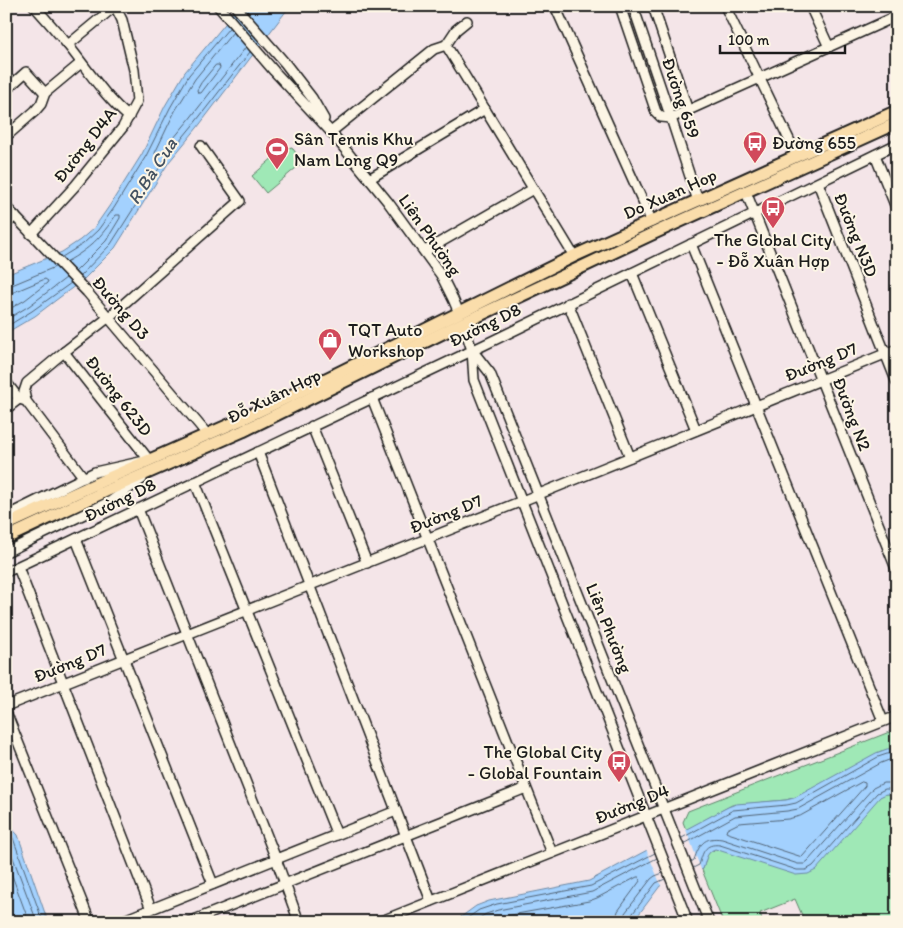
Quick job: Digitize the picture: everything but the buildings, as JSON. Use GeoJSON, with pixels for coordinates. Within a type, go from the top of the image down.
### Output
{"type":"FeatureCollection","features":[{"type":"Feature","properties":{"kind":"main road","name":"Do Xuan Hop"},"geometry":{"type":"LineString","coordinates":[[461,318],[700,206],[798,156],[897,111]]}},
{"type":"Feature","properties":{"kind":"main road","name":"Do Xuan Hop"},"geometry":{"type":"LineString","coordinates":[[461,318],[574,256],[652,222],[746,192],[897,123]]}},
{"type":"Feature","properties":{"kind":"main road","name":"Đỗ Xuân Hợp"},"geometry":{"type":"LineString","coordinates":[[6,525],[102,481],[151,465],[210,440],[322,381],[461,318]]}},
{"type":"Feature","properties":{"kind":"main road","name":"Đỗ Xuân Hợp"},"geometry":{"type":"LineString","coordinates":[[6,538],[106,491],[151,465]]}},
{"type":"Feature","properties":{"kind":"street"},"geometry":{"type":"LineString","coordinates":[[34,6],[68,45],[100,88],[129,117]]}},
{"type":"Feature","properties":{"kind":"street"},"geometry":{"type":"LineString","coordinates":[[68,45],[115,6]]}},
{"type":"Feature","properties":{"kind":"street","name":"Đường D4A"},"geometry":{"type":"LineString","coordinates":[[34,238],[123,127],[137,101],[134,70],[122,20],[115,6]]}},
{"type":"Feature","properties":{"kind":"street","name":"Liên Phường"},"geometry":{"type":"LineString","coordinates":[[218,6],[331,132],[369,178],[425,251],[447,285],[472,350],[474,380],[688,922]]}},
{"type":"Feature","properties":{"kind":"street","name":"Liên Phường"},"geometry":{"type":"LineString","coordinates":[[235,6],[285,63],[312,98],[331,132]]}},
{"type":"Feature","properties":{"kind":"street"},"geometry":{"type":"LineString","coordinates":[[555,6],[652,222]]}},
{"type":"Feature","properties":{"kind":"street"},"geometry":{"type":"LineString","coordinates":[[620,6],[656,112],[662,117],[671,118],[897,16]]}},
{"type":"Feature","properties":{"kind":"street","name":"Đường 659"},"geometry":{"type":"LineString","coordinates":[[632,6],[700,206]]}},
{"type":"Feature","properties":{"kind":"street"},"geometry":{"type":"LineString","coordinates":[[653,6],[688,111]]}},
{"type":"Feature","properties":{"kind":"street"},"geometry":{"type":"LineString","coordinates":[[725,6],[798,156]]}},
{"type":"Feature","properties":{"kind":"street"},"geometry":{"type":"LineString","coordinates":[[810,6],[829,47]]}},
{"type":"Feature","properties":{"kind":"street"},"geometry":{"type":"LineString","coordinates":[[331,132],[434,48],[446,45],[456,30],[467,21]]}},
{"type":"Feature","properties":{"kind":"street"},"geometry":{"type":"LineString","coordinates":[[446,45],[574,256]]}},
{"type":"Feature","properties":{"kind":"street"},"geometry":{"type":"LineString","coordinates":[[6,128],[10,133],[36,111],[45,93],[81,63]]}},
{"type":"Feature","properties":{"kind":"street"},"geometry":{"type":"LineString","coordinates":[[6,90],[26,72],[45,93]]}},
{"type":"Feature","properties":{"kind":"street"},"geometry":{"type":"LineString","coordinates":[[369,178],[485,109]]}},
{"type":"Feature","properties":{"kind":"street","name":"Đường D8"},"geometry":{"type":"LineString","coordinates":[[6,572],[568,304],[897,144]]}},
{"type":"Feature","properties":{"kind":"street"},"geometry":{"type":"LineString","coordinates":[[6,409],[23,397],[27,383],[109,317],[240,201],[201,146]]}},
{"type":"Feature","properties":{"kind":"street"},"geometry":{"type":"LineString","coordinates":[[875,155],[897,210]]}},
{"type":"Feature","properties":{"kind":"street","name":"Đường N3D"},"geometry":{"type":"LineString","coordinates":[[818,183],[897,383]]}},
{"type":"Feature","properties":{"kind":"street"},"geometry":{"type":"LineString","coordinates":[[425,251],[533,189]]}},
{"type":"Feature","properties":{"kind":"street","name":"Đường N2"},"geometry":{"type":"LineString","coordinates":[[746,192],[897,571]]}},
{"type":"Feature","properties":{"kind":"street","name":"Đường D3"},"geometry":{"type":"LineString","coordinates":[[6,207],[109,317],[210,440]]}},
{"type":"Feature","properties":{"kind":"street"},"geometry":{"type":"LineString","coordinates":[[6,224],[14,216]]}},
{"type":"Feature","properties":{"kind":"street"},"geometry":{"type":"LineString","coordinates":[[692,244],[883,721]]}},
{"type":"Feature","properties":{"kind":"street"},"geometry":{"type":"LineString","coordinates":[[632,273],[696,430]]}},
{"type":"Feature","properties":{"kind":"street"},"geometry":{"type":"LineString","coordinates":[[568,304],[630,457]]}},
{"type":"Feature","properties":{"kind":"street","name":"Liên Phường"},"geometry":{"type":"LineString","coordinates":[[472,350],[490,373],[709,922]]}},
{"type":"Feature","properties":{"kind":"street","name":"Đường D7"},"geometry":{"type":"LineString","coordinates":[[6,706],[897,350]]}},
{"type":"Feature","properties":{"kind":"street","name":"Đường 623D"},"geometry":{"type":"LineString","coordinates":[[64,352],[151,465]]}},
{"type":"Feature","properties":{"kind":"street"},"geometry":{"type":"LineString","coordinates":[[6,382],[23,397],[84,478]]}},
{"type":"Feature","properties":{"kind":"street"},"geometry":{"type":"LineString","coordinates":[[372,398],[552,853]]}},
{"type":"Feature","properties":{"kind":"street"},"geometry":{"type":"LineString","coordinates":[[312,426],[367,562]]}},
{"type":"Feature","properties":{"kind":"street"},"geometry":{"type":"LineString","coordinates":[[258,452],[431,901]]}},
{"type":"Feature","properties":{"kind":"street","name":"Đỗ Xuân Hợp"},"geometry":{"type":"LineString","coordinates":[[6,516],[95,472],[151,465]]}},
{"type":"Feature","properties":{"kind":"street","name":"Đỗ Xuân Hợp"},"geometry":{"type":"LineString","coordinates":[[6,552],[111,501],[151,465]]}},
{"type":"Feature","properties":{"kind":"street"},"geometry":{"type":"LineString","coordinates":[[195,482],[337,835]]}},
{"type":"Feature","properties":{"kind":"street"},"geometry":{"type":"LineString","coordinates":[[138,510],[276,859],[299,922]]}},
{"type":"Feature","properties":{"kind":"street"},"geometry":{"type":"LineString","coordinates":[[76,539],[213,884]]}},
{"type":"Feature","properties":{"kind":"street"},"geometry":{"type":"LineString","coordinates":[[18,567],[150,909]]}},
{"type":"Feature","properties":{"kind":"street"},"geometry":{"type":"LineString","coordinates":[[6,712],[90,922]]}},
{"type":"Feature","properties":{"kind":"street","name":"Đường D4"},"geometry":{"type":"LineString","coordinates":[[379,922],[897,716]]}},
{"type":"Feature","properties":{"kind":"street"},"geometry":{"type":"LineString","coordinates":[[189,922],[526,788]]}},
{"type":"Feature","properties":{"kind":"street"},"geometry":{"type":"LineString","coordinates":[[119,922],[396,811]]}},
{"type":"Feature","properties":{"kind":"green space","name":"Sân Tennis Khu Nam Long Q9"},"geometry":{"type":"Polygon","coordinates":[[[292,147],[302,163],[266,193],[252,176],[283,149],[292,147]]]}},
{"type":"Feature","properties":{"kind":"green space"},"geometry":{"type":"Polygon","coordinates":[[[897,729],[897,748],[881,751],[799,796],[786,800],[732,805],[686,830],[683,822],[688,811],[897,729]]]}},
{"type":"Feature","properties":{"kind":"green space"},"geometry":{"type":"Polygon","coordinates":[[[886,794],[897,794],[897,922],[805,922],[795,899],[760,913],[763,922],[723,922],[702,870],[711,851],[886,794]]]}},
{"type":"Feature","properties":{"kind":"water","name":"R.Bà Cua"},"geometry":{"type":"Polygon","coordinates":[[[235,6],[290,6],[169,162],[115,248],[84,279],[35,316],[6,333],[6,275],[62,252],[94,228],[142,154],[165,106],[185,72],[230,18],[235,6]]]}},
{"type":"Feature","properties":{"kind":"water"},"geometry":{"type":"Polygon","coordinates":[[[897,748],[897,794],[886,794],[880,797],[816,870],[808,874],[796,875],[715,849],[708,855],[703,869],[660,886],[633,922],[454,922],[476,906],[489,901],[589,881],[728,807],[736,804],[794,798],[876,753],[897,748]]]}},
{"type":"Feature","properties":{"kind":"water"},"geometry":{"type":"Polygon","coordinates":[[[6,822],[18,835],[48,922],[6,922],[6,822]]]}},
{"type":"Feature","properties":{"kind":"pier"},"geometry":{"type":"Polygon","coordinates":[[[685,827],[702,872],[662,888],[646,849],[685,827]]]}},
{"type":"Feature","properties":{"kind":"place","name":"Đường 655"},"geometry":{"type":"Point","coordinates":[755,164]}},
{"type":"Feature","properties":{"kind":"place","name":"Sân Tennis Khu Nam Long Q9"},"geometry":{"type":"Point","coordinates":[277,170]}},
{"type":"Feature","properties":{"kind":"place","name":"The Global City - Đỗ Xuân Hợp"},"geometry":{"type":"Point","coordinates":[773,229]}},
{"type":"Feature","properties":{"kind":"place","name":"TQT Auto Workshop"},"geometry":{"type":"Point","coordinates":[330,361]}},
{"type":"Feature","properties":{"kind":"place","name":"The Global City - Global Fountain"},"geometry":{"type":"Point","coordinates":[619,783]}}]}
